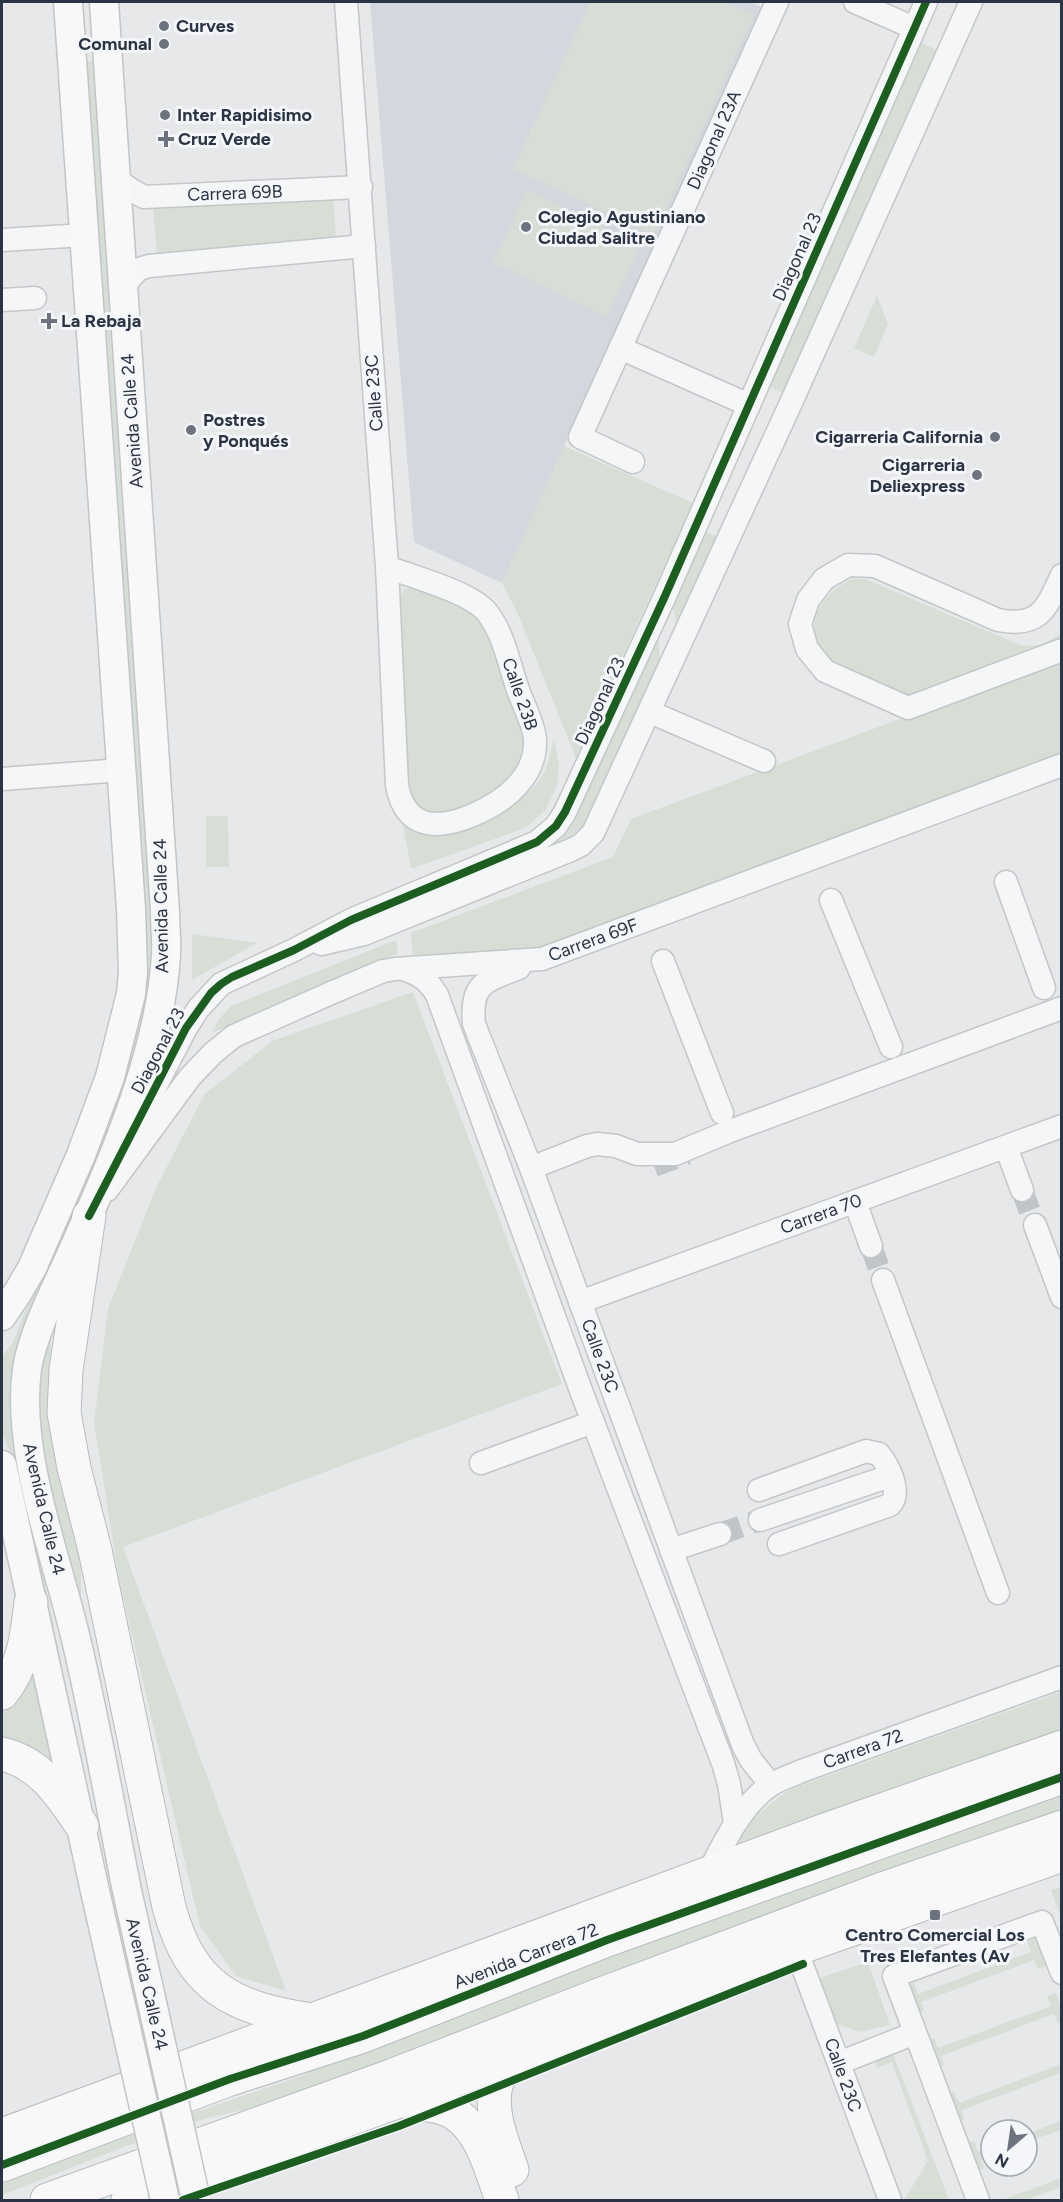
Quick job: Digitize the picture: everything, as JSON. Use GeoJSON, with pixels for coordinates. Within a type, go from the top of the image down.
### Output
{"type":"FeatureCollection","features":[{"type":"Feature","properties":{"kind":"highway"},"geometry":{"type":"LineString","coordinates":[[88,1216],[66,1370],[64,1413],[74,1468],[95,1550],[169,1907],[185,1953],[199,1973],[215,1986],[237,2000],[273,2013],[313,2020]]}},
{"type":"Feature","properties":{"kind":"highway"},"geometry":{"type":"LineString","coordinates":[[2,1693],[23,1655],[31,1602]]}},
{"type":"Feature","properties":{"kind":"highway","name":"Avenida Carrera 72"},"geometry":{"type":"LineString","coordinates":[[2,2135],[825,1830],[1062,1747]]}},
{"type":"Feature","properties":{"kind":"highway"},"geometry":{"type":"LineString","coordinates":[[2,1754],[24,1762],[46,1778],[57,1789],[82,1826]]}},
{"type":"Feature","properties":{"kind":"highway","name":"Avenida Carrera 72"},"geometry":{"type":"LineString","coordinates":[[2,2165],[230,2079],[363,2036],[607,1940],[1062,1777]]}},
{"type":"Feature","properties":{"kind":"highway"},"geometry":{"type":"LineString","coordinates":[[924,1826],[954,1785]]}},
{"type":"Feature","properties":{"kind":"highway"},"geometry":{"type":"LineString","coordinates":[[47,2200],[391,2076],[610,1990],[885,1888],[1062,1827]]}},
{"type":"Feature","properties":{"kind":"highway"},"geometry":{"type":"LineString","coordinates":[[128,2200],[399,2101],[796,1949],[1062,1855]]}},
{"type":"Feature","properties":{"kind":"highway"},"geometry":{"type":"LineString","coordinates":[[399,1989],[465,1996]]}},
{"type":"Feature","properties":{"kind":"highway"},"geometry":{"type":"LineString","coordinates":[[508,2059],[495,2088],[495,2106],[499,2130],[522,2200]]}},
{"type":"Feature","properties":{"kind":"highway"},"geometry":{"type":"LineString","coordinates":[[399,2101],[443,2109],[463,2120],[472,2129],[480,2144],[502,2200]]}},
{"type":"Feature","properties":{"kind":"main road","name":"Avenida Calle 24"},"geometry":{"type":"LineString","coordinates":[[104,2],[166,956],[156,1016],[140,1082],[88,1216],[33,1343],[27,1366],[24,1394],[25,1423],[33,1472],[73,1629],[126,1886],[196,2200]]}},
{"type":"Feature","properties":{"kind":"main road","name":"Avenida Calle 24"},"geometry":{"type":"LineString","coordinates":[[2,1316],[32,1268],[92,1128],[110,1077],[131,994],[133,947],[71,9]]}},
{"type":"Feature","properties":{"kind":"main road","name":"Avenida Calle 24"},"geometry":{"type":"LineString","coordinates":[[2,1465],[165,2200]]}},
{"type":"Feature","properties":{"kind":"main road"},"geometry":{"type":"LineString","coordinates":[[95,1550],[95,1729]]}},
{"type":"Feature","properties":{"kind":"street","name":"Calle 23C"},"geometry":{"type":"LineString","coordinates":[[346,2],[387,567],[399,797],[411,815],[418,820],[432,825],[458,821],[491,807],[510,794],[524,777]]}},
{"type":"Feature","properties":{"kind":"street","name":"Diagonal 23A"},"geometry":{"type":"LineString","coordinates":[[633,462],[580,437],[777,2]]}},
{"type":"Feature","properties":{"kind":"street"},"geometry":{"type":"LineString","coordinates":[[855,2],[914,28]]}},
{"type":"Feature","properties":{"kind":"street","name":"Diagonal 23"},"geometry":{"type":"LineString","coordinates":[[88,1216],[186,1028],[198,1009],[221,984],[351,920],[537,842],[556,826],[565,812],[665,596],[926,2]]}},
{"type":"Feature","properties":{"kind":"street","name":"Diagonal 23"},"geometry":{"type":"LineString","coordinates":[[294,950],[364,934],[581,845],[597,826],[971,2]]}},
{"type":"Feature","properties":{"kind":"street","name":"Carrera 69B"},"geometry":{"type":"LineString","coordinates":[[116,178],[144,196],[361,187]]}},
{"type":"Feature","properties":{"kind":"street"},"geometry":{"type":"LineString","coordinates":[[2,240],[85,235]]}},
{"type":"Feature","properties":{"kind":"street"},"geometry":{"type":"LineString","coordinates":[[123,286],[139,269],[149,266],[364,246]]}},
{"type":"Feature","properties":{"kind":"street"},"geometry":{"type":"LineString","coordinates":[[2,300],[35,298]]}},
{"type":"Feature","properties":{"kind":"street"},"geometry":{"type":"LineString","coordinates":[[620,348],[748,405]]}},
{"type":"Feature","properties":{"kind":"street"},"geometry":{"type":"LineString","coordinates":[[1062,575],[1047,606],[1039,616],[1029,622],[1014,624],[998,620],[875,566],[848,565],[824,579],[808,600],[800,624],[807,649],[825,670],[908,708],[1062,650]]}},
{"type":"Feature","properties":{"kind":"street","name":"Calle 23B"},"geometry":{"type":"LineString","coordinates":[[387,567],[472,599],[489,613],[501,638],[535,737],[534,756],[524,777]]}},
{"type":"Feature","properties":{"kind":"street"},"geometry":{"type":"LineString","coordinates":[[665,596],[669,670]]}},
{"type":"Feature","properties":{"kind":"street"},"geometry":{"type":"LineString","coordinates":[[650,712],[764,761]]}},
{"type":"Feature","properties":{"kind":"street","name":"Carrera 69F"},"geometry":{"type":"LineString","coordinates":[[88,1216],[190,1077],[213,1053],[234,1036],[383,971],[542,959],[1062,765]]}},
{"type":"Feature","properties":{"kind":"street"},"geometry":{"type":"LineString","coordinates":[[2,779],[122,770]]}},
{"type":"Feature","properties":{"kind":"street"},"geometry":{"type":"LineString","coordinates":[[1006,882],[1044,988]]}},
{"type":"Feature","properties":{"kind":"street"},"geometry":{"type":"LineString","coordinates":[[831,900],[891,1047]]}},
{"type":"Feature","properties":{"kind":"street","name":"Calle 23C"},"geometry":{"type":"LineString","coordinates":[[542,959],[485,982],[479,988],[472,1008],[474,1024],[531,1168],[743,1745],[751,1760],[771,1785]]}},
{"type":"Feature","properties":{"kind":"street"},"geometry":{"type":"LineString","coordinates":[[663,961],[722,1113]]}},
{"type":"Feature","properties":{"kind":"street","name":"Calle 23C"},"geometry":{"type":"LineString","coordinates":[[406,969],[420,975],[437,995],[593,1422],[723,1763],[735,1823]]}},
{"type":"Feature","properties":{"kind":"street"},"geometry":{"type":"LineString","coordinates":[[531,1168],[597,1144],[616,1146],[637,1154],[678,1153],[741,1127],[1062,1008]]}},
{"type":"Feature","properties":{"kind":"street","name":"Carrera 70"},"geometry":{"type":"LineString","coordinates":[[580,1302],[1062,1126]]}},
{"type":"Feature","properties":{"kind":"street"},"geometry":{"type":"LineString","coordinates":[[597,1144],[630,1162],[654,1166]]}},
{"type":"Feature","properties":{"kind":"street"},"geometry":{"type":"LineString","coordinates":[[1006,1147],[1022,1190]]}},
{"type":"Feature","properties":{"kind":"street"},"geometry":{"type":"LineString","coordinates":[[855,1202],[871,1246]]}},
{"type":"Feature","properties":{"kind":"street"},"geometry":{"type":"LineString","coordinates":[[1035,1225],[1062,1297]]}},
{"type":"Feature","properties":{"kind":"street"},"geometry":{"type":"LineString","coordinates":[[883,1280],[998,1593]]}},
{"type":"Feature","properties":{"kind":"street"},"geometry":{"type":"LineString","coordinates":[[481,1463],[593,1422]]}},
{"type":"Feature","properties":{"kind":"street"},"geometry":{"type":"LineString","coordinates":[[759,1490],[866,1451],[879,1454],[896,1492],[890,1505],[778,1544]]}},
{"type":"Feature","properties":{"kind":"street"},"geometry":{"type":"LineString","coordinates":[[760,1520],[890,1476]]}},
{"type":"Feature","properties":{"kind":"street"},"geometry":{"type":"LineString","coordinates":[[671,1550],[720,1534]]}},
{"type":"Feature","properties":{"kind":"street","name":"Carrera 72"},"geometry":{"type":"LineString","coordinates":[[707,1875],[735,1823],[749,1805],[771,1785],[804,1770],[1062,1677]]}},
{"type":"Feature","properties":{"kind":"street"},"geometry":{"type":"LineString","coordinates":[[978,2200],[894,1976],[1042,1922],[1062,1973]]}},
{"type":"Feature","properties":{"kind":"street","name":"Calle 23C"},"geometry":{"type":"LineString","coordinates":[[796,1949],[890,2200]]}},
{"type":"Feature","properties":{"kind":"street"},"geometry":{"type":"LineString","coordinates":[[839,2063],[915,2033]]}},
{"type":"Feature","properties":{"kind":"shaded area","name":"Colegio Agustiniano Ciudad Salitre"},"geometry":{"type":"Polygon","coordinates":[[[370,2],[750,2],[764,8],[502,583],[414,542],[370,2]]]}},
{"type":"Feature","properties":{"kind":"shaded area"},"geometry":{"type":"Polygon","coordinates":[[[590,2],[724,2],[754,15],[654,234],[513,169],[590,2]]]}},
{"type":"Feature","properties":{"kind":"shaded area"},"geometry":{"type":"Polygon","coordinates":[[[919,42],[937,50],[786,394],[768,386],[919,42]]]}},
{"type":"Feature","properties":{"kind":"shaded area"},"geometry":{"type":"Polygon","coordinates":[[[81,61],[95,61],[152,937],[147,998],[128,1078],[40,1306],[33,1528],[75,1728],[73,1729],[25,1531],[11,1454],[2,1433],[2,1356],[12,1344],[52,1243],[137,1001],[81,61]]]}},
{"type":"Feature","properties":{"kind":"shaded area"},"geometry":{"type":"Polygon","coordinates":[[[527,190],[641,245],[607,317],[493,262],[527,190]]]}},
{"type":"Feature","properties":{"kind":"shaded area"},"geometry":{"type":"Polygon","coordinates":[[[333,193],[336,243],[157,256],[153,206],[333,193]]]}},
{"type":"Feature","properties":{"kind":"shaded area"},"geometry":{"type":"Polygon","coordinates":[[[877,296],[888,324],[874,357],[854,348],[877,296]]]}},
{"type":"Feature","properties":{"kind":"shaded area"},"geometry":{"type":"Polygon","coordinates":[[[564,446],[693,503],[576,758],[517,612],[502,583],[564,446]]]}},
{"type":"Feature","properties":{"kind":"shaded area"},"geometry":{"type":"Polygon","coordinates":[[[702,530],[718,537],[678,628],[671,600],[702,530]]]}},
{"type":"Feature","properties":{"kind":"shaded area"},"geometry":{"type":"Polygon","coordinates":[[[852,579],[865,579],[1023,646],[1041,645],[1061,634],[1061,643],[913,699],[829,658],[820,647],[815,624],[817,613],[830,594],[852,579]]]}},
{"type":"Feature","properties":{"kind":"shaded area"},"geometry":{"type":"Polygon","coordinates":[[[416,586],[478,615],[487,630],[525,737],[527,750],[506,787],[465,809],[444,816],[424,813],[412,803],[407,780],[399,597],[404,590],[416,586]]]}},
{"type":"Feature","properties":{"kind":"shaded area"},"geometry":{"type":"Polygon","coordinates":[[[658,627],[660,666],[586,823],[559,844],[507,866],[552,838],[658,627]]]}},
{"type":"Feature","properties":{"kind":"shaded area"},"geometry":{"type":"Polygon","coordinates":[[[1061,659],[1061,753],[536,949],[413,956],[411,933],[613,857],[631,819],[1061,659]]]}},
{"type":"Feature","properties":{"kind":"shaded area"},"geometry":{"type":"Polygon","coordinates":[[[554,739],[559,764],[557,786],[545,811],[525,828],[411,869],[402,820],[511,805],[533,788],[541,778],[547,766],[554,739]]]}},
{"type":"Feature","properties":{"kind":"shaded area"},"geometry":{"type":"Polygon","coordinates":[[[206,816],[228,816],[229,867],[206,867],[206,816]]]}},
{"type":"Feature","properties":{"kind":"shaded area"},"geometry":{"type":"Polygon","coordinates":[[[192,934],[257,943],[192,980],[192,934]]]}},
{"type":"Feature","properties":{"kind":"shaded area"},"geometry":{"type":"Polygon","coordinates":[[[396,940],[398,953],[212,1033],[219,1019],[231,1006],[396,940]]]}},
{"type":"Feature","properties":{"kind":"shaded area"},"geometry":{"type":"Polygon","coordinates":[[[413,992],[562,1384],[123,1547],[286,1991],[236,1976],[200,1926],[119,1579],[94,1423],[108,1309],[156,1188],[204,1095],[272,1041],[413,992]]]}},
{"type":"Feature","properties":{"kind":"shaded area"},"geometry":{"type":"Polygon","coordinates":[[[56,1317],[51,1340],[48,1416],[81,1551],[81,1600],[35,1428],[33,1377],[56,1317]]]}},
{"type":"Feature","properties":{"kind":"shaded area"},"geometry":{"type":"Polygon","coordinates":[[[36,1669],[63,1779],[2,1739],[2,1710],[22,1692],[36,1669]]]}},
{"type":"Feature","properties":{"kind":"shaded area"},"geometry":{"type":"Polygon","coordinates":[[[1061,1692],[1061,1737],[727,1851],[756,1817],[791,1789],[1061,1692]]]}},
{"type":"Feature","properties":{"kind":"shaded area"},"geometry":{"type":"Polygon","coordinates":[[[1061,1788],[1061,1818],[294,2099],[207,2118],[129,2145],[2,2195],[2,2176],[112,2131],[205,2109],[301,2076],[332,2056],[1061,1788]]]}},
{"type":"Feature","properties":{"kind":"shaded area"},"geometry":{"type":"Polygon","coordinates":[[[1062,1887],[1061,1918],[1051,1890],[1062,1887]]]}},
{"type":"Feature","properties":{"kind":"shaded area"},"geometry":{"type":"Polygon","coordinates":[[[1036,1938],[1046,1966],[1038,1969],[1034,1960],[921,2002],[924,2011],[916,2014],[906,1986],[914,1983],[918,1994],[1031,1952],[1027,1941],[1036,1938]]]}},
{"type":"Feature","properties":{"kind":"shaded area"},"geometry":{"type":"Polygon","coordinates":[[[868,1962],[890,2025],[859,2032],[836,2023],[820,1978],[868,1962]]]}},
{"type":"Feature","properties":{"kind":"shaded area"},"geometry":{"type":"Polygon","coordinates":[[[1056,1993],[1061,2009],[1061,2021],[1058,2023],[1054,2014],[941,2056],[944,2065],[936,2068],[926,2041],[934,2038],[938,2048],[1051,2006],[1047,1996],[1056,1993]]]}},
{"type":"Feature","properties":{"kind":"shaded area"},"geometry":{"type":"Polygon","coordinates":[[[893,2054],[949,2200],[904,2200],[928,2161],[892,2062],[877,2068],[875,2061],[893,2054]]]}},
{"type":"Feature","properties":{"kind":"shaded area"},"geometry":{"type":"Polygon","coordinates":[[[1061,2064],[1061,2073],[962,2110],[964,2119],[956,2122],[946,2095],[954,2092],[959,2103],[1061,2064]]]}},
{"type":"Feature","properties":{"kind":"shaded area"},"geometry":{"type":"Polygon","coordinates":[[[1061,2121],[1061,2130],[1039,2138],[1039,2129],[1061,2121]]]}},
{"type":"Feature","properties":{"kind":"shaded area"},"geometry":{"type":"Polygon","coordinates":[[[974,2141],[979,2152],[979,2170],[976,2171],[966,2144],[974,2141]]]}},
{"type":"Feature","properties":{"kind":"shaded area"},"geometry":{"type":"Polygon","coordinates":[[[1061,2178],[1061,2187],[1026,2200],[1002,2200],[1061,2178]]]}},
{"type":"Feature","properties":{"kind":"tunnel"},"geometry":{"type":"LineString","coordinates":[[654,1166],[687,1154]]}},
{"type":"Feature","properties":{"kind":"tunnel"},"geometry":{"type":"LineString","coordinates":[[1022,1190],[1035,1225]]}},
{"type":"Feature","properties":{"kind":"tunnel"},"geometry":{"type":"LineString","coordinates":[[871,1246],[883,1280]]}},
{"type":"Feature","properties":{"kind":"tunnel"},"geometry":{"type":"LineString","coordinates":[[720,1534],[760,1520]]}},
{"type":"Feature","properties":{"kind":"cycle path"},"geometry":{"type":"LineString","coordinates":[[89,1216],[186,1028],[211,993],[221,984],[351,920],[537,842],[556,826],[565,812],[665,596],[926,2]]}},
{"type":"Feature","properties":{"kind":"cycle path"},"geometry":{"type":"LineString","coordinates":[[2,2165],[230,2079],[363,2036],[607,1940],[1062,1777]]}},
{"type":"Feature","properties":{"kind":"cycle path"},"geometry":{"type":"LineString","coordinates":[[183,2200],[399,2126],[803,1964]]}},
{"type":"Feature","properties":{"kind":"place","name":"Curves"},"geometry":{"type":"Point","coordinates":[164,26]}},
{"type":"Feature","properties":{"kind":"place","name":"Comunal"},"geometry":{"type":"Point","coordinates":[164,44]}},
{"type":"Feature","properties":{"kind":"place","name":"Inter Rapidisimo"},"geometry":{"type":"Point","coordinates":[165,115]}},
{"type":"Feature","properties":{"kind":"place","name":"Cruz Verde"},"geometry":{"type":"Point","coordinates":[166,139]}},
{"type":"Feature","properties":{"kind":"place","name":"Colegio Agustiniano Ciudad Salitre"},"geometry":{"type":"Point","coordinates":[526,227]}},
{"type":"Feature","properties":{"kind":"place","name":"La Rebaja"},"geometry":{"type":"Point","coordinates":[49,321]}},
{"type":"Feature","properties":{"kind":"place","name":"Postres y Ponqués"},"geometry":{"type":"Point","coordinates":[191,430]}},
{"type":"Feature","properties":{"kind":"place","name":"Cigarreria California"},"geometry":{"type":"Point","coordinates":[995,437]}},
{"type":"Feature","properties":{"kind":"place","name":"Cigarreria Deliexpress"},"geometry":{"type":"Point","coordinates":[977,475]}},
{"type":"Feature","properties":{"kind":"place","name":"Centro Comercial Los Tres Elefantes (Av"},"geometry":{"type":"Point","coordinates":[935,1915]}}]}
